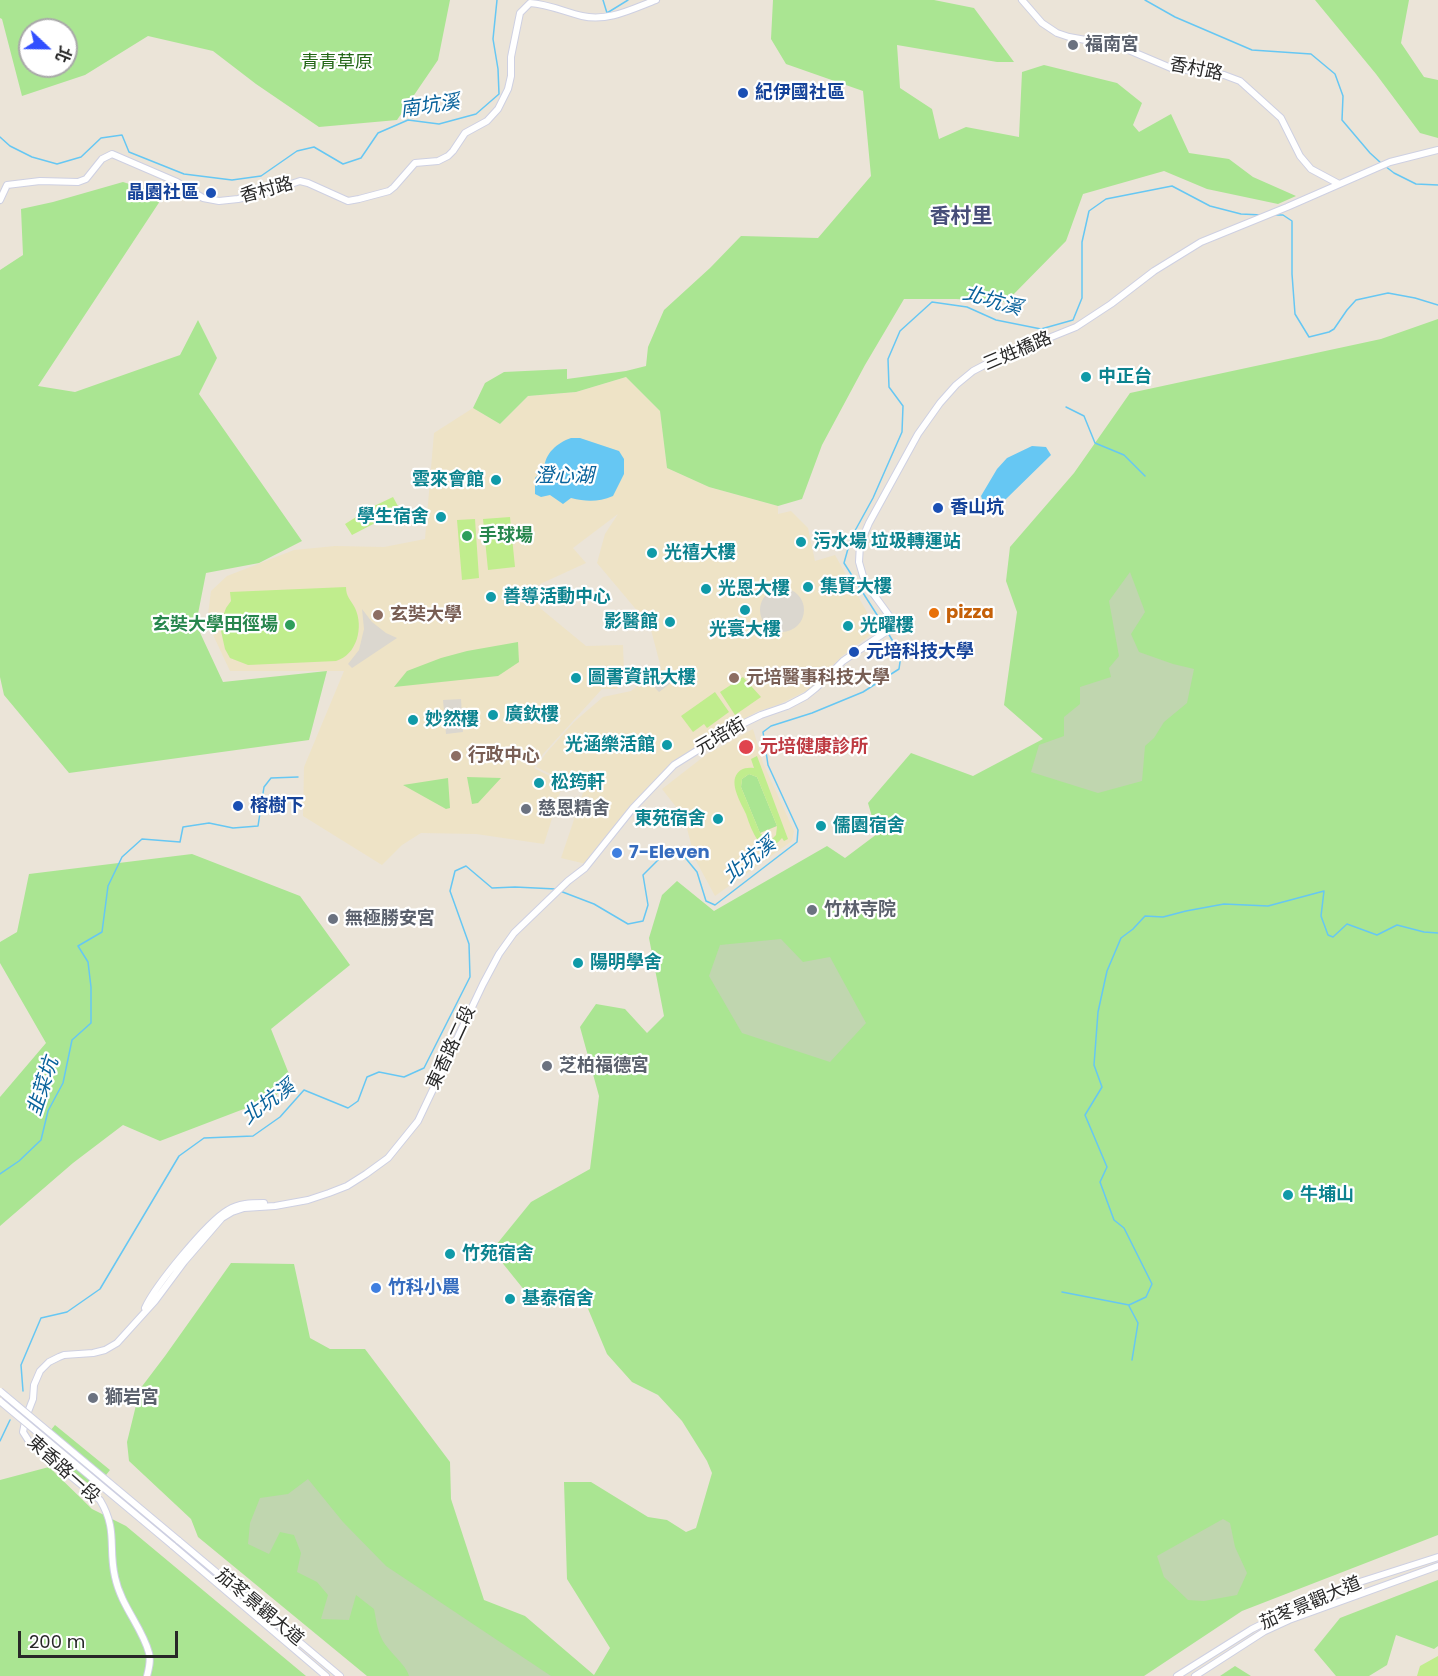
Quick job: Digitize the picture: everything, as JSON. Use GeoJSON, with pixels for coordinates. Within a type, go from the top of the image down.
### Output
{"type":"FeatureCollection","features":[{"type":"Feature","properties":{"kind":"street","name":"香村路"},"geometry":{"type":"LineString","coordinates":[[0,200],[7,185],[40,181],[78,182],[86,179],[102,159],[112,154],[177,182],[203,198],[219,201],[267,192],[296,182],[308,183],[348,201],[389,191],[415,163],[438,161],[448,156],[465,133],[487,121],[498,109],[508,89],[511,76],[511,57],[520,13],[531,3],[595,18],[614,16],[656,0]]}},
{"type":"Feature","properties":{"kind":"street","name":"香村路"},"geometry":{"type":"LineString","coordinates":[[1022,0],[1042,23],[1057,33],[1119,46],[1171,68],[1224,75],[1240,81],[1281,118],[1300,156],[1311,169],[1339,184]]}},
{"type":"Feature","properties":{"kind":"street"},"geometry":{"type":"LineString","coordinates":[[1339,184],[1390,162],[1438,150]]}},
{"type":"Feature","properties":{"kind":"street","name":"三姓橋路"},"geometry":{"type":"LineString","coordinates":[[893,627],[863,576],[859,562],[860,544],[869,523],[918,434],[940,403],[956,386],[974,371],[1017,350],[1043,342],[1076,327],[1154,271],[1201,242],[1339,184]]}},
{"type":"Feature","properties":{"kind":"street","name":"元培街"},"geometry":{"type":"LineString","coordinates":[[568,880],[585,868],[633,808],[674,765],[730,730],[806,696],[843,661],[893,627]]}},
{"type":"Feature","properties":{"kind":"street","name":"東香路二段"},"geometry":{"type":"LineString","coordinates":[[33,1399],[34,1385],[40,1371],[49,1362],[64,1355],[105,1350],[117,1343],[155,1301],[184,1262],[222,1218],[244,1208],[316,1198],[347,1186],[388,1158],[418,1121],[499,954],[514,933],[568,880]]}},
{"type":"Feature","properties":{"kind":"street","name":"茄苳景觀大道"},"geometry":{"type":"LineString","coordinates":[[0,1392],[340,1676]]}},
{"type":"Feature","properties":{"kind":"street","name":"東香路一段"},"geometry":{"type":"LineString","coordinates":[[33,1399],[22,1432],[30,1443],[100,1500],[107,1513],[111,1528],[115,1576],[123,1601],[149,1653],[147,1676]]}},
{"type":"Feature","properties":{"kind":"street","name":"茄苳景觀大道"},"geometry":{"type":"LineString","coordinates":[[0,1401],[326,1676]]}},
{"type":"Feature","properties":{"kind":"street","name":"茄苳景觀大道"},"geometry":{"type":"LineString","coordinates":[[1177,1676],[1252,1629],[1292,1610],[1344,1587],[1438,1557]]}},
{"type":"Feature","properties":{"kind":"street","name":"茄苳景觀大道"},"geometry":{"type":"LineString","coordinates":[[1195,1676],[1265,1631],[1289,1620],[1438,1566]]}},
{"type":"Feature","properties":{"kind":"shaded area","name":"玄奘大學"},"geometry":{"type":"Polygon","coordinates":[[[626,377],[660,411],[667,468],[709,487],[778,506],[778,514],[791,511],[808,528],[815,561],[835,555],[877,630],[842,656],[810,689],[780,704],[756,712],[678,760],[586,864],[561,858],[584,790],[536,767],[574,722],[603,697],[631,691],[661,668],[650,626],[597,563],[605,534],[618,514],[573,548],[586,563],[538,585],[540,608],[586,646],[623,645],[624,673],[617,689],[602,689],[543,754],[534,768],[563,783],[544,844],[476,834],[421,833],[402,845],[382,865],[303,816],[304,767],[344,671],[230,671],[207,622],[211,591],[227,576],[294,550],[335,546],[384,547],[425,539],[434,433],[473,408],[500,424],[528,396],[576,392],[626,377]]]}},
{"type":"Feature","properties":{"kind":"shaded area"},"geometry":{"type":"Polygon","coordinates":[[[782,588],[797,595],[804,610],[797,625],[782,632],[767,625],[760,610],[767,595],[782,588]]]}},
{"type":"Feature","properties":{"kind":"shaded area"},"geometry":{"type":"Polygon","coordinates":[[[362,609],[372,622],[397,638],[352,668],[348,664],[359,650],[364,629],[362,609]]]}},
{"type":"Feature","properties":{"kind":"shaded area"},"geometry":{"type":"Polygon","coordinates":[[[668,675],[673,679],[671,683],[659,692],[655,688],[656,684],[661,677],[668,675]]]}},
{"type":"Feature","properties":{"kind":"shaded area"},"geometry":{"type":"Polygon","coordinates":[[[461,699],[463,732],[446,734],[443,700],[461,699]]]}},
{"type":"Feature","properties":{"kind":"shaded area","name":"元培醫事科技大學"},"geometry":{"type":"Polygon","coordinates":[[[753,729],[763,763],[794,831],[792,841],[715,896],[695,859],[684,817],[662,789],[707,754],[753,729]]]}},
{"type":"Feature","properties":{"kind":"green space","name":"青青草原"},"geometry":{"type":"Polygon","coordinates":[[[0,0],[450,0],[438,60],[397,120],[319,127],[213,51],[148,36],[78,77],[78,18],[18,18],[18,78],[76,78],[22,96],[0,18],[0,0]]]}},
{"type":"Feature","properties":{"kind":"green space"},"geometry":{"type":"Polygon","coordinates":[[[773,0],[934,0],[974,8],[1014,62],[997,62],[897,45],[900,88],[932,109],[939,139],[966,127],[1019,137],[1022,72],[1044,65],[1117,83],[1142,103],[1133,125],[1139,132],[1171,114],[1189,153],[1229,159],[1253,177],[1296,196],[1278,204],[1207,189],[1164,171],[1083,194],[1066,241],[1006,302],[904,299],[822,445],[802,499],[778,506],[709,487],[667,468],[660,411],[626,377],[576,392],[528,396],[500,424],[473,408],[485,383],[504,372],[567,369],[567,379],[646,366],[648,347],[664,310],[741,236],[818,238],[871,176],[863,91],[786,64],[771,39],[773,0]]]}},
{"type":"Feature","properties":{"kind":"green space"},"geometry":{"type":"Polygon","coordinates":[[[1315,0],[1409,0],[1401,43],[1424,77],[1438,80],[1438,138],[1420,133],[1376,74],[1315,0]]]}},
{"type":"Feature","properties":{"kind":"green space"},"geometry":{"type":"Polygon","coordinates":[[[123,182],[164,195],[38,386],[75,392],[180,355],[198,320],[217,358],[199,394],[302,541],[259,563],[206,573],[196,624],[223,682],[327,671],[309,740],[69,773],[4,695],[0,677],[0,270],[23,255],[21,209],[123,182]]]}},
{"type":"Feature","properties":{"kind":"green space"},"geometry":{"type":"Polygon","coordinates":[[[1438,319],[1438,1535],[1242,1611],[1144,1676],[367,1676],[198,1537],[191,1519],[129,1461],[127,1442],[140,1389],[231,1263],[294,1264],[310,1338],[330,1349],[365,1349],[450,1462],[451,1499],[484,1600],[525,1616],[594,1675],[610,1648],[567,1579],[564,1482],[591,1482],[648,1517],[667,1520],[686,1532],[696,1528],[712,1473],[682,1421],[658,1395],[632,1382],[607,1354],[586,1304],[551,1289],[529,1296],[492,1250],[531,1202],[590,1169],[599,1096],[580,1027],[596,1004],[625,1009],[647,1033],[664,1016],[649,938],[662,895],[677,881],[714,911],[827,846],[845,858],[877,834],[868,803],[911,753],[973,776],[1043,739],[1004,705],[1017,612],[1006,581],[1010,547],[1074,473],[1130,393],[1381,339],[1438,319]]]}},
{"type":"Feature","properties":{"kind":"green space"},"geometry":{"type":"Polygon","coordinates":[[[393,497],[399,508],[378,520],[370,508],[393,497]]]}},
{"type":"Feature","properties":{"kind":"green space"},"geometry":{"type":"Polygon","coordinates":[[[369,509],[377,522],[352,535],[345,524],[369,509]]]}},
{"type":"Feature","properties":{"kind":"green space"},"geometry":{"type":"Polygon","coordinates":[[[510,517],[515,567],[488,570],[483,519],[510,517]]]}},
{"type":"Feature","properties":{"kind":"green space"},"geometry":{"type":"Polygon","coordinates":[[[475,519],[479,578],[462,580],[457,520],[475,519]]]}},
{"type":"Feature","properties":{"kind":"green space"},"geometry":{"type":"Polygon","coordinates":[[[1130,572],[1145,612],[1131,634],[1139,652],[1194,669],[1187,703],[1164,722],[1154,738],[1145,746],[1142,781],[1098,793],[1031,772],[1039,745],[1064,736],[1064,717],[1080,704],[1080,687],[1111,677],[1109,668],[1119,656],[1109,601],[1130,572]]]}},
{"type":"Feature","properties":{"kind":"green space","name":"玄奘大學田徑場"},"geometry":{"type":"Polygon","coordinates":[[[346,587],[359,623],[354,647],[343,658],[336,661],[248,665],[230,658],[225,649],[221,631],[222,619],[231,601],[230,592],[346,587]]]}},
{"type":"Feature","properties":{"kind":"green space"},"geometry":{"type":"Polygon","coordinates":[[[518,642],[519,662],[498,676],[394,687],[407,671],[441,658],[518,642]]]}},
{"type":"Feature","properties":{"kind":"green space"},"geometry":{"type":"Polygon","coordinates":[[[743,677],[761,697],[735,715],[720,692],[743,677]]]}},
{"type":"Feature","properties":{"kind":"green space"},"geometry":{"type":"Polygon","coordinates":[[[715,692],[729,712],[707,728],[704,724],[693,732],[681,716],[715,692]]]}},
{"type":"Feature","properties":{"kind":"green space"},"geometry":{"type":"Polygon","coordinates":[[[757,756],[788,839],[784,841],[782,838],[769,846],[763,845],[754,835],[735,787],[734,782],[738,772],[745,768],[754,768],[751,759],[757,756]],[[749,774],[742,779],[741,787],[760,833],[767,839],[772,839],[776,835],[777,826],[757,777],[749,774]]]}},
{"type":"Feature","properties":{"kind":"green space"},"geometry":{"type":"Polygon","coordinates":[[[749,774],[757,777],[777,826],[760,833],[741,787],[742,779],[749,774]]]}},
{"type":"Feature","properties":{"kind":"green space"},"geometry":{"type":"Polygon","coordinates":[[[467,777],[501,778],[478,803],[472,804],[467,777]]]}},
{"type":"Feature","properties":{"kind":"green space"},"geometry":{"type":"Polygon","coordinates":[[[448,778],[450,808],[446,809],[403,785],[448,778]]]}},
{"type":"Feature","properties":{"kind":"green space"},"geometry":{"type":"Polygon","coordinates":[[[192,854],[300,896],[350,965],[271,1029],[291,1079],[269,1103],[249,1107],[160,1141],[123,1125],[73,1163],[0,1226],[0,1097],[46,1043],[0,963],[0,942],[17,932],[29,874],[192,854]]]}},
{"type":"Feature","properties":{"kind":"green space"},"geometry":{"type":"Polygon","coordinates":[[[781,939],[803,962],[830,957],[866,1023],[830,1062],[742,1033],[709,976],[720,945],[781,939]]]}},
{"type":"Feature","properties":{"kind":"green space"},"geometry":{"type":"Polygon","coordinates":[[[55,1425],[110,1470],[95,1489],[39,1444],[55,1425]]]}},
{"type":"Feature","properties":{"kind":"green space"},"geometry":{"type":"Polygon","coordinates":[[[49,1467],[92,1509],[126,1526],[306,1676],[0,1676],[0,1480],[49,1467]]]}},
{"type":"Feature","properties":{"kind":"green space"},"geometry":{"type":"Polygon","coordinates":[[[308,1479],[343,1522],[386,1566],[551,1676],[409,1676],[378,1631],[374,1609],[356,1595],[349,1620],[321,1619],[328,1595],[317,1582],[297,1572],[301,1553],[294,1535],[280,1532],[269,1554],[248,1544],[250,1523],[260,1498],[288,1494],[308,1479]]]}},
{"type":"Feature","properties":{"kind":"green space"},"geometry":{"type":"Polygon","coordinates":[[[1223,1519],[1230,1523],[1235,1547],[1247,1573],[1237,1595],[1204,1601],[1188,1600],[1164,1577],[1157,1556],[1223,1519]]]}},
{"type":"Feature","properties":{"kind":"green space"},"geometry":{"type":"Polygon","coordinates":[[[1438,1580],[1438,1646],[1434,1649],[1396,1635],[1387,1665],[1369,1676],[1336,1676],[1314,1650],[1340,1618],[1438,1580]]]}},
{"type":"Feature","properties":{"kind":"green space"},"geometry":{"type":"Polygon","coordinates":[[[1438,1656],[1438,1676],[1417,1676],[1420,1666],[1438,1656]]]}},
{"type":"Feature","properties":{"kind":"green space"},"geometry":{"type":"Polygon","coordinates":[[[1235,1666],[1251,1676],[1220,1676],[1235,1666]]]}},
{"type":"Feature","properties":{"kind":"water","name":"澄心湖"},"geometry":{"type":"Polygon","coordinates":[[[571,438],[580,438],[619,451],[624,459],[624,474],[613,496],[592,501],[571,498],[563,504],[550,495],[541,497],[535,494],[535,478],[544,469],[549,453],[571,438]]]}},
{"type":"Feature","properties":{"kind":"water"},"geometry":{"type":"Polygon","coordinates":[[[1032,446],[1046,447],[1051,455],[1006,499],[991,508],[983,502],[981,496],[997,469],[1007,458],[1032,446]]]}},
{"type":"Feature","properties":{"kind":"waterway","name":"南坑溪"},"geometry":{"type":"LineString","coordinates":[[0,137],[10,146],[32,157],[57,164],[81,157],[101,138],[122,135],[129,152],[184,174],[232,180],[261,176],[297,151],[314,147],[343,164],[361,158],[378,133],[408,120],[439,124],[476,114],[499,94],[493,39],[497,0]]}},
{"type":"Feature","properties":{"kind":"waterway","name":"南坑溪"},"geometry":{"type":"LineString","coordinates":[[603,0],[607,13],[628,0]]}},
{"type":"Feature","properties":{"kind":"waterway","name":"南坑溪"},"geometry":{"type":"LineString","coordinates":[[1145,0],[1175,17],[1252,50],[1311,54],[1335,74],[1343,96],[1342,120],[1381,163]]}},
{"type":"Feature","properties":{"kind":"waterway","name":"南坑溪"},"geometry":{"type":"LineString","coordinates":[[1385,166],[1416,184],[1438,185]]}},
{"type":"Feature","properties":{"kind":"waterway","name":"北坑溪"},"geometry":{"type":"LineString","coordinates":[[886,629],[844,563],[851,538],[873,498],[902,432],[903,406],[889,387],[888,359],[900,331],[932,302],[967,307],[996,320],[1041,329],[1073,320],[1082,298],[1082,242],[1089,211],[1106,199],[1172,186],[1210,206],[1241,214],[1262,215]]}},
{"type":"Feature","properties":{"kind":"waterway","name":"北坑溪"},"geometry":{"type":"LineString","coordinates":[[1276,215],[1283,215],[1292,221],[1295,314],[1309,337],[1334,329],[1356,300],[1388,293],[1438,305]]}},
{"type":"Feature","properties":{"kind":"waterway"},"geometry":{"type":"LineString","coordinates":[[1066,407],[1084,416],[1095,443],[1124,455],[1145,476]]}},
{"type":"Feature","properties":{"kind":"waterway","name":"北坑溪"},"geometry":{"type":"LineString","coordinates":[[560,891],[594,904],[628,924],[643,921],[648,905],[643,875],[661,857],[683,855],[697,872],[706,901],[715,905],[797,842],[798,830],[768,765],[763,732],[771,726],[812,713],[863,692],[899,669],[901,655],[888,633]]}},
{"type":"Feature","properties":{"kind":"waterway","name":"韭菜坑"},"geometry":{"type":"LineString","coordinates":[[0,1174],[19,1161],[41,1140],[48,1111],[63,1083],[72,1040],[91,1023],[88,962],[78,946],[102,932],[108,886],[122,857],[142,839],[180,842],[183,827],[209,823],[233,828],[258,826],[264,787],[271,778],[298,777]]}},
{"type":"Feature","properties":{"kind":"waterway","name":"北坑溪"},"geometry":{"type":"LineString","coordinates":[[23,1391],[21,1365],[41,1318],[67,1312],[100,1289],[179,1156],[204,1138],[253,1136],[280,1117],[304,1090],[348,1108],[358,1101],[367,1077],[379,1072],[404,1077],[424,1068],[470,977],[469,944],[450,891],[455,871],[466,866],[492,888],[556,889]]}},
{"type":"Feature","properties":{"kind":"waterway"},"geometry":{"type":"LineString","coordinates":[[1062,1292],[1129,1305],[1146,1297],[1152,1284],[1124,1228],[1114,1220],[1100,1182],[1107,1167],[1085,1115],[1102,1087],[1094,1065],[1098,1012],[1107,971],[1121,938],[1145,916],[1163,917],[1224,904],[1268,906],[1324,891],[1321,916],[1328,935],[1333,937],[1347,924],[1377,935],[1397,925],[1438,933]]}},
{"type":"Feature","properties":{"kind":"waterway"},"geometry":{"type":"LineString","coordinates":[[1129,1306],[1138,1323],[1132,1360]]}},
{"type":"Feature","properties":{"kind":"waterway","name":"北坑溪"},"geometry":{"type":"LineString","coordinates":[[0,1441],[10,1420]]}},
{"type":"Feature","properties":{"kind":"place","name":"福南宮"},"geometry":{"type":"Point","coordinates":[1073,45]}},
{"type":"Feature","properties":{"kind":"place","name":"紀伊國社區"},"geometry":{"type":"Point","coordinates":[743,93]}},
{"type":"Feature","properties":{"kind":"place","name":"晶園社區"},"geometry":{"type":"Point","coordinates":[211,193]}},
{"type":"Feature","properties":{"kind":"place","name":"中正台"},"geometry":{"type":"Point","coordinates":[1086,377]}},
{"type":"Feature","properties":{"kind":"place","name":"雲來會館"},"geometry":{"type":"Point","coordinates":[496,480]}},
{"type":"Feature","properties":{"kind":"place","name":"香山坑"},"geometry":{"type":"Point","coordinates":[938,508]}},
{"type":"Feature","properties":{"kind":"place","name":"學生宿舍"},"geometry":{"type":"Point","coordinates":[441,517]}},
{"type":"Feature","properties":{"kind":"place","name":"手球場"},"geometry":{"type":"Point","coordinates":[467,536]}},
{"type":"Feature","properties":{"kind":"place","name":"污水場 垃圾轉運站"},"geometry":{"type":"Point","coordinates":[801,542]}},
{"type":"Feature","properties":{"kind":"place","name":"光禧大樓"},"geometry":{"type":"Point","coordinates":[652,553]}},
{"type":"Feature","properties":{"kind":"place","name":"集賢大樓"},"geometry":{"type":"Point","coordinates":[808,587]}},
{"type":"Feature","properties":{"kind":"place","name":"光恩大樓"},"geometry":{"type":"Point","coordinates":[706,589]}},
{"type":"Feature","properties":{"kind":"place","name":"善導活動中心"},"geometry":{"type":"Point","coordinates":[491,597]}},
{"type":"Feature","properties":{"kind":"place","name":"光寰大樓"},"geometry":{"type":"Point","coordinates":[745,610]}},
{"type":"Feature","properties":{"kind":"place","name":"pizza"},"geometry":{"type":"Point","coordinates":[934,613]}},
{"type":"Feature","properties":{"kind":"place","name":"玄奘大學"},"geometry":{"type":"Point","coordinates":[378,615]}},
{"type":"Feature","properties":{"kind":"place","name":"影醫館"},"geometry":{"type":"Point","coordinates":[670,622]}},
{"type":"Feature","properties":{"kind":"place","name":"玄奘大學田徑場"},"geometry":{"type":"Point","coordinates":[290,625]}},
{"type":"Feature","properties":{"kind":"place","name":"光曜樓"},"geometry":{"type":"Point","coordinates":[848,626]}},
{"type":"Feature","properties":{"kind":"place","name":"元培科技大學"},"geometry":{"type":"Point","coordinates":[854,652]}},
{"type":"Feature","properties":{"kind":"place","name":"圖書資訊大樓"},"geometry":{"type":"Point","coordinates":[576,678]}},
{"type":"Feature","properties":{"kind":"place","name":"元培醫事科技大學"},"geometry":{"type":"Point","coordinates":[734,678]}},
{"type":"Feature","properties":{"kind":"place","name":"廣欽樓"},"geometry":{"type":"Point","coordinates":[493,715]}},
{"type":"Feature","properties":{"kind":"place","name":"妙然樓"},"geometry":{"type":"Point","coordinates":[413,720]}},
{"type":"Feature","properties":{"kind":"place","name":"光涵樂活館"},"geometry":{"type":"Point","coordinates":[667,745]}},
{"type":"Feature","properties":{"kind":"place","name":"元培健康診所"},"geometry":{"type":"Point","coordinates":[746,747]}},
{"type":"Feature","properties":{"kind":"place","name":"行政中心"},"geometry":{"type":"Point","coordinates":[456,756]}},
{"type":"Feature","properties":{"kind":"place","name":"松筠軒"},"geometry":{"type":"Point","coordinates":[539,783]}},
{"type":"Feature","properties":{"kind":"place","name":"榕樹下"},"geometry":{"type":"Point","coordinates":[238,806]}},
{"type":"Feature","properties":{"kind":"place","name":"慈恩精舍"},"geometry":{"type":"Point","coordinates":[526,809]}},
{"type":"Feature","properties":{"kind":"place","name":"東苑宿舍"},"geometry":{"type":"Point","coordinates":[718,819]}},
{"type":"Feature","properties":{"kind":"place","name":"儒園宿舍"},"geometry":{"type":"Point","coordinates":[821,826]}},
{"type":"Feature","properties":{"kind":"place","name":"7-Eleven"},"geometry":{"type":"Point","coordinates":[617,853]}},
{"type":"Feature","properties":{"kind":"place","name":"竹林寺院"},"geometry":{"type":"Point","coordinates":[812,910]}},
{"type":"Feature","properties":{"kind":"place","name":"無極勝安宮"},"geometry":{"type":"Point","coordinates":[333,919]}},
{"type":"Feature","properties":{"kind":"place","name":"陽明學舍"},"geometry":{"type":"Point","coordinates":[578,963]}},
{"type":"Feature","properties":{"kind":"place","name":"芝柏福德宮"},"geometry":{"type":"Point","coordinates":[547,1066]}},
{"type":"Feature","properties":{"kind":"place","name":"牛埔山"},"geometry":{"type":"Point","coordinates":[1288,1195]}},
{"type":"Feature","properties":{"kind":"place","name":"竹苑宿舍"},"geometry":{"type":"Point","coordinates":[450,1254]}},
{"type":"Feature","properties":{"kind":"place","name":"竹科小農"},"geometry":{"type":"Point","coordinates":[376,1288]}},
{"type":"Feature","properties":{"kind":"place","name":"基泰宿舍"},"geometry":{"type":"Point","coordinates":[510,1299]}},
{"type":"Feature","properties":{"kind":"place","name":"獅岩宮"},"geometry":{"type":"Point","coordinates":[93,1398]}},
{"type":"Feature","properties":{"kind":"district","name":"香村里"},"geometry":{"type":"Point","coordinates":[961,218]}}]}
